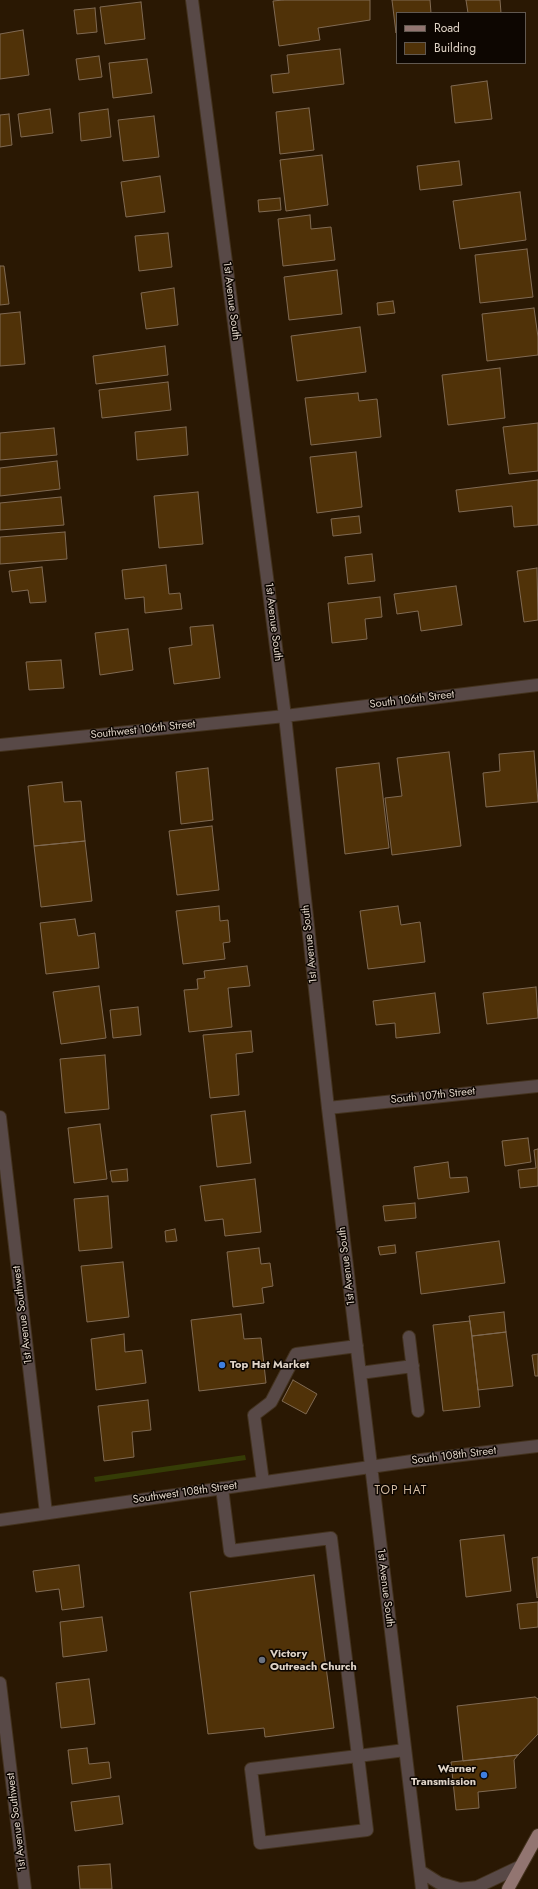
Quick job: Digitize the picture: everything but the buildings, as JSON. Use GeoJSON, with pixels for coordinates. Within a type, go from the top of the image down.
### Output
{"type":"FeatureCollection","features":[{"type":"Feature","properties":{"kind":"main road"},"geometry":{"type":"LineString","coordinates":[[508,1889],[538,1835]]}},
{"type":"Feature","properties":{"kind":"street","name":"1st Avenue South"},"geometry":{"type":"LineString","coordinates":[[192,0],[285,716],[328,1108],[370,1467],[422,1889]]}},
{"type":"Feature","properties":{"kind":"street","name":"South 106th Street"},"geometry":{"type":"LineString","coordinates":[[285,716],[538,685]]}},
{"type":"Feature","properties":{"kind":"street","name":"Southwest 106th Street"},"geometry":{"type":"LineString","coordinates":[[0,745],[285,716]]}},
{"type":"Feature","properties":{"kind":"street","name":"South 107th Street"},"geometry":{"type":"LineString","coordinates":[[328,1108],[538,1086]]}},
{"type":"Feature","properties":{"kind":"street","name":"1st Avenue Southwest"},"geometry":{"type":"LineString","coordinates":[[0,1116],[46,1513]]}},
{"type":"Feature","properties":{"kind":"street"},"geometry":{"type":"LineString","coordinates":[[409,1337],[418,1411]]}},
{"type":"Feature","properties":{"kind":"street"},"geometry":{"type":"LineString","coordinates":[[263,1482],[254,1415],[271,1402],[296,1354],[357,1346]]}},
{"type":"Feature","properties":{"kind":"street"},"geometry":{"type":"LineString","coordinates":[[360,1373],[413,1366]]}},
{"type":"Feature","properties":{"kind":"street","name":"South 108th Street"},"geometry":{"type":"LineString","coordinates":[[370,1467],[538,1446]]}},
{"type":"Feature","properties":{"kind":"street","name":"Southwest 108th Street"},"geometry":{"type":"LineString","coordinates":[[0,1520],[370,1467]]}},
{"type":"Feature","properties":{"kind":"street"},"geometry":{"type":"LineString","coordinates":[[222,1488],[230,1551],[331,1538],[358,1756],[367,1830],[260,1843],[250,1769],[358,1756],[405,1750]]}},
{"type":"Feature","properties":{"kind":"street","name":"1st Avenue Southwest"},"geometry":{"type":"LineString","coordinates":[[0,1683],[25,1889]]}},
{"type":"Feature","properties":{"kind":"street"},"geometry":{"type":"LineString","coordinates":[[420,1871],[439,1883],[460,1889],[477,1887],[519,1867]]}},
{"type":"Feature","properties":{"kind":"green space"},"geometry":{"type":"Polygon","coordinates":[[[245,1455],[246,1460],[95,1482],[94,1477],[245,1455]]]}},
{"type":"Feature","properties":{"kind":"place","name":"Top Hat Market"},"geometry":{"type":"Point","coordinates":[222,1365]}},
{"type":"Feature","properties":{"kind":"place","name":"Victory Outreach Church"},"geometry":{"type":"Point","coordinates":[262,1660]}},
{"type":"Feature","properties":{"kind":"place","name":"Warner Transmission"},"geometry":{"type":"Point","coordinates":[484,1775]}},
{"type":"Feature","properties":{"kind":"district","name":"TOP HAT"},"geometry":{"type":"Point","coordinates":[401,1491]}}]}
